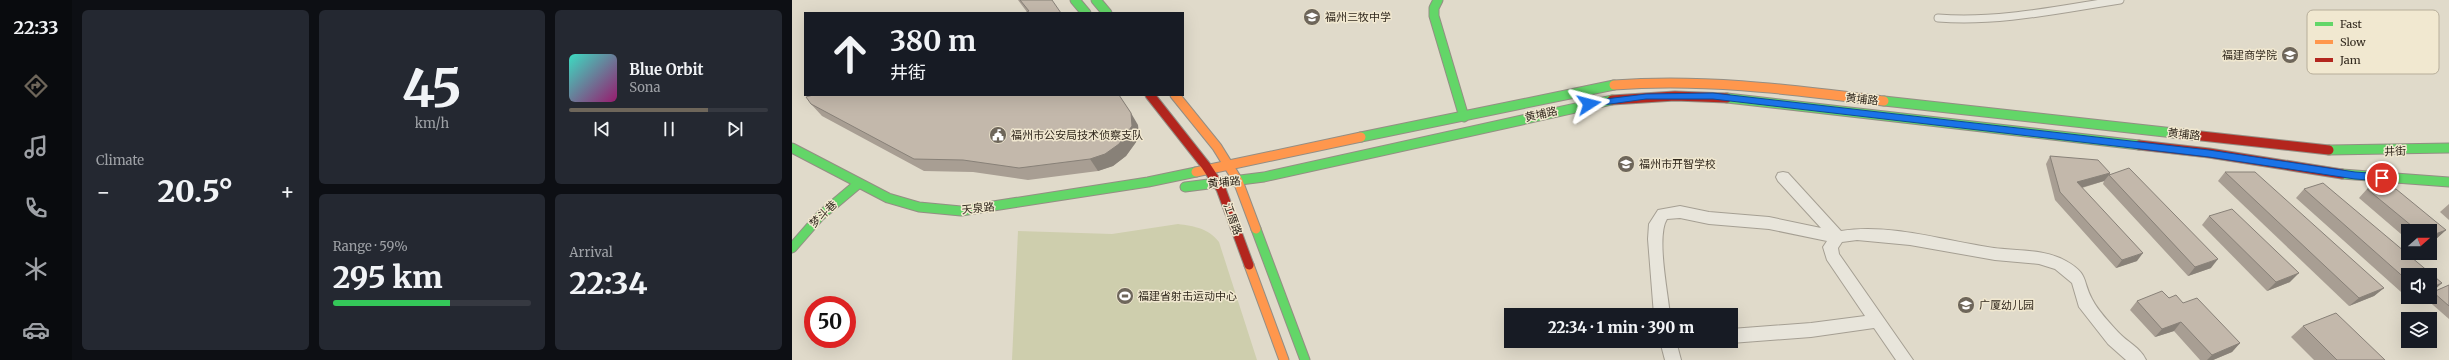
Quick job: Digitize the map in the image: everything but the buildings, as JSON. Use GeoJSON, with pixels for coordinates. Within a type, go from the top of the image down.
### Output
{"type":"FeatureCollection","features":[{"type":"Feature","properties":{"kind":"main road"},"geometry":{"type":"LineString","coordinates":[[1075,0],[1085,12]]}},
{"type":"Feature","properties":{"kind":"main road"},"geometry":{"type":"LineString","coordinates":[[1096,0],[1106,12]]}},
{"type":"Feature","properties":{"kind":"main road"},"geometry":{"type":"LineString","coordinates":[[1438,0],[1434,8],[1434,16],[1464,117]]}},
{"type":"Feature","properties":{"kind":"main road","name":"黄埔路"},"geometry":{"type":"LineString","coordinates":[[1175,177],[1464,117],[1609,85],[1653,82],[1697,82],[2340,151]]}},
{"type":"Feature","properties":{"kind":"main road","name":"黄埔路"},"geometry":{"type":"LineString","coordinates":[[1180,188],[1238,181],[1577,106],[1623,99],[1668,95],[1734,99],[2209,153],[2355,176],[2449,182]]}},
{"type":"Feature","properties":{"kind":"main road","name":"江厝路"},"geometry":{"type":"LineString","coordinates":[[1151,96],[1209,170],[1228,202],[1284,360]]}},
{"type":"Feature","properties":{"kind":"main road","name":"江厝路"},"geometry":{"type":"LineString","coordinates":[[1176,96],[1217,147],[1238,181],[1305,360]]}},
{"type":"Feature","properties":{"kind":"main road","name":"天泉路"},"geometry":{"type":"LineString","coordinates":[[792,148],[858,184],[905,204],[933,210],[962,211],[1175,177]]}},
{"type":"Feature","properties":{"kind":"main road","name":"井街"},"geometry":{"type":"LineString","coordinates":[[2340,151],[2449,148]]}},
{"type":"Feature","properties":{"kind":"main road","name":"梦斗巷"},"geometry":{"type":"LineString","coordinates":[[792,248],[820,216],[858,184]]}},
{"type":"Feature","properties":{"kind":"main road"},"geometry":{"type":"LineString","coordinates":[[962,211],[997,215]]}},
{"type":"Feature","properties":{"kind":"street"},"geometry":{"type":"LineString","coordinates":[[1783,177],[1838,237]]}},
{"type":"Feature","properties":{"kind":"street"},"geometry":{"type":"LineString","coordinates":[[1661,308],[1655,239],[1656,224],[1663,214],[1680,212],[1716,219],[1777,225],[1838,237],[1857,234],[1910,239],[1995,254],[2039,258],[2060,265],[2079,280],[2085,302],[2114,339],[2138,360]]}},
{"type":"Feature","properties":{"kind":"street"},"geometry":{"type":"LineString","coordinates":[[1838,237],[1830,247],[1832,256],[1904,360]]}},
{"type":"Feature","properties":{"kind":"street"},"geometry":{"type":"LineString","coordinates":[[1738,335],[1811,330],[1877,321]]}},
{"type":"Feature","properties":{"kind":"street"},"geometry":{"type":"LineString","coordinates":[[1670,348],[1673,360]]}},
{"type":"Feature","properties":{"kind":"lane"},"geometry":{"type":"LineString","coordinates":[[1938,18],[1960,20],[2031,14],[2120,0]]}},
{"type":"Feature","properties":{"kind":"green space","name":"福建省射击运动中心"},"geometry":{"type":"Polygon","coordinates":[[[1178,224],[1200,228],[1215,237],[1219,242],[1257,360],[1012,360],[1018,231],[1112,234],[1178,224]]]}},
{"type":"Feature","properties":{"kind":"traffic: fast"},"geometry":{"type":"LineString","coordinates":[[1075,0],[1085,12]]}},
{"type":"Feature","properties":{"kind":"traffic: fast"},"geometry":{"type":"LineString","coordinates":[[1096,0],[1106,12]]}},
{"type":"Feature","properties":{"kind":"traffic: fast"},"geometry":{"type":"LineString","coordinates":[[1438,0],[1434,8],[1434,16],[1464,117]]}},
{"type":"Feature","properties":{"kind":"traffic: fast"},"geometry":{"type":"LineString","coordinates":[[1361,137],[1614,85]]}},
{"type":"Feature","properties":{"kind":"traffic: fast"},"geometry":{"type":"LineString","coordinates":[[1727,98],[2139,145]]}},
{"type":"Feature","properties":{"kind":"traffic: fast"},"geometry":{"type":"LineString","coordinates":[[1185,187],[1264,177],[1577,106],[1612,100]]}},
{"type":"Feature","properties":{"kind":"traffic: fast"},"geometry":{"type":"LineString","coordinates":[[1884,101],[2174,133]]}},
{"type":"Feature","properties":{"kind":"traffic: fast"},"geometry":{"type":"LineString","coordinates":[[792,148],[888,198],[919,207],[961,211],[1148,182],[1196,172]]}},
{"type":"Feature","properties":{"kind":"traffic: fast"},"geometry":{"type":"LineString","coordinates":[[2329,150],[2449,148]]}},
{"type":"Feature","properties":{"kind":"traffic: fast"},"geometry":{"type":"LineString","coordinates":[[2342,174],[2449,182]]}},
{"type":"Feature","properties":{"kind":"traffic: fast"},"geometry":{"type":"LineString","coordinates":[[792,248],[820,216],[858,184]]}},
{"type":"Feature","properties":{"kind":"traffic: fast"},"geometry":{"type":"LineString","coordinates":[[1256,229],[1305,360]]}},
{"type":"Feature","properties":{"kind":"traffic: slow"},"geometry":{"type":"LineString","coordinates":[[1614,85],[1648,82],[1716,83],[1884,101]]}},
{"type":"Feature","properties":{"kind":"traffic: slow"},"geometry":{"type":"LineString","coordinates":[[1176,96],[1217,147],[1238,181],[1256,229]]}},
{"type":"Feature","properties":{"kind":"traffic: slow"},"geometry":{"type":"LineString","coordinates":[[1196,172],[1361,137]]}},
{"type":"Feature","properties":{"kind":"traffic: slow"},"geometry":{"type":"LineString","coordinates":[[1249,265],[1284,360]]}},
{"type":"Feature","properties":{"kind":"traffic: jam"},"geometry":{"type":"LineString","coordinates":[[1151,96],[1206,166],[1221,189],[1249,265]]}},
{"type":"Feature","properties":{"kind":"traffic: jam"},"geometry":{"type":"LineString","coordinates":[[1612,100],[1675,96],[1727,98]]}},
{"type":"Feature","properties":{"kind":"traffic: jam"},"geometry":{"type":"LineString","coordinates":[[2174,133],[2329,150]]}},
{"type":"Feature","properties":{"kind":"traffic: jam"},"geometry":{"type":"LineString","coordinates":[[2139,145],[2209,153],[2342,174]]}},
{"type":"Feature","properties":{"kind":"place","name":"福州三牧中学"},"geometry":{"type":"Point","coordinates":[1312,17]}},
{"type":"Feature","properties":{"kind":"place","name":"福建商学院"},"geometry":{"type":"Point","coordinates":[2290,55]}},
{"type":"Feature","properties":{"kind":"place","name":"福州市公安局技术侦察支队"},"geometry":{"type":"Point","coordinates":[998,135]}},
{"type":"Feature","properties":{"kind":"place","name":"福州市开智学校"},"geometry":{"type":"Point","coordinates":[1626,164]}},
{"type":"Feature","properties":{"kind":"place","name":"福建省射击运动中心"},"geometry":{"type":"Point","coordinates":[1125,296]}},
{"type":"Feature","properties":{"kind":"place","name":"广厦幼儿园"},"geometry":{"type":"Point","coordinates":[1966,305]}},
{"type":"Feature","properties":{"kind":"route"},"geometry":{"type":"LineString","coordinates":[[1589,104],[1646,96],[1713,96],[2209,153],[2355,176],[2382,178]]}}]}
